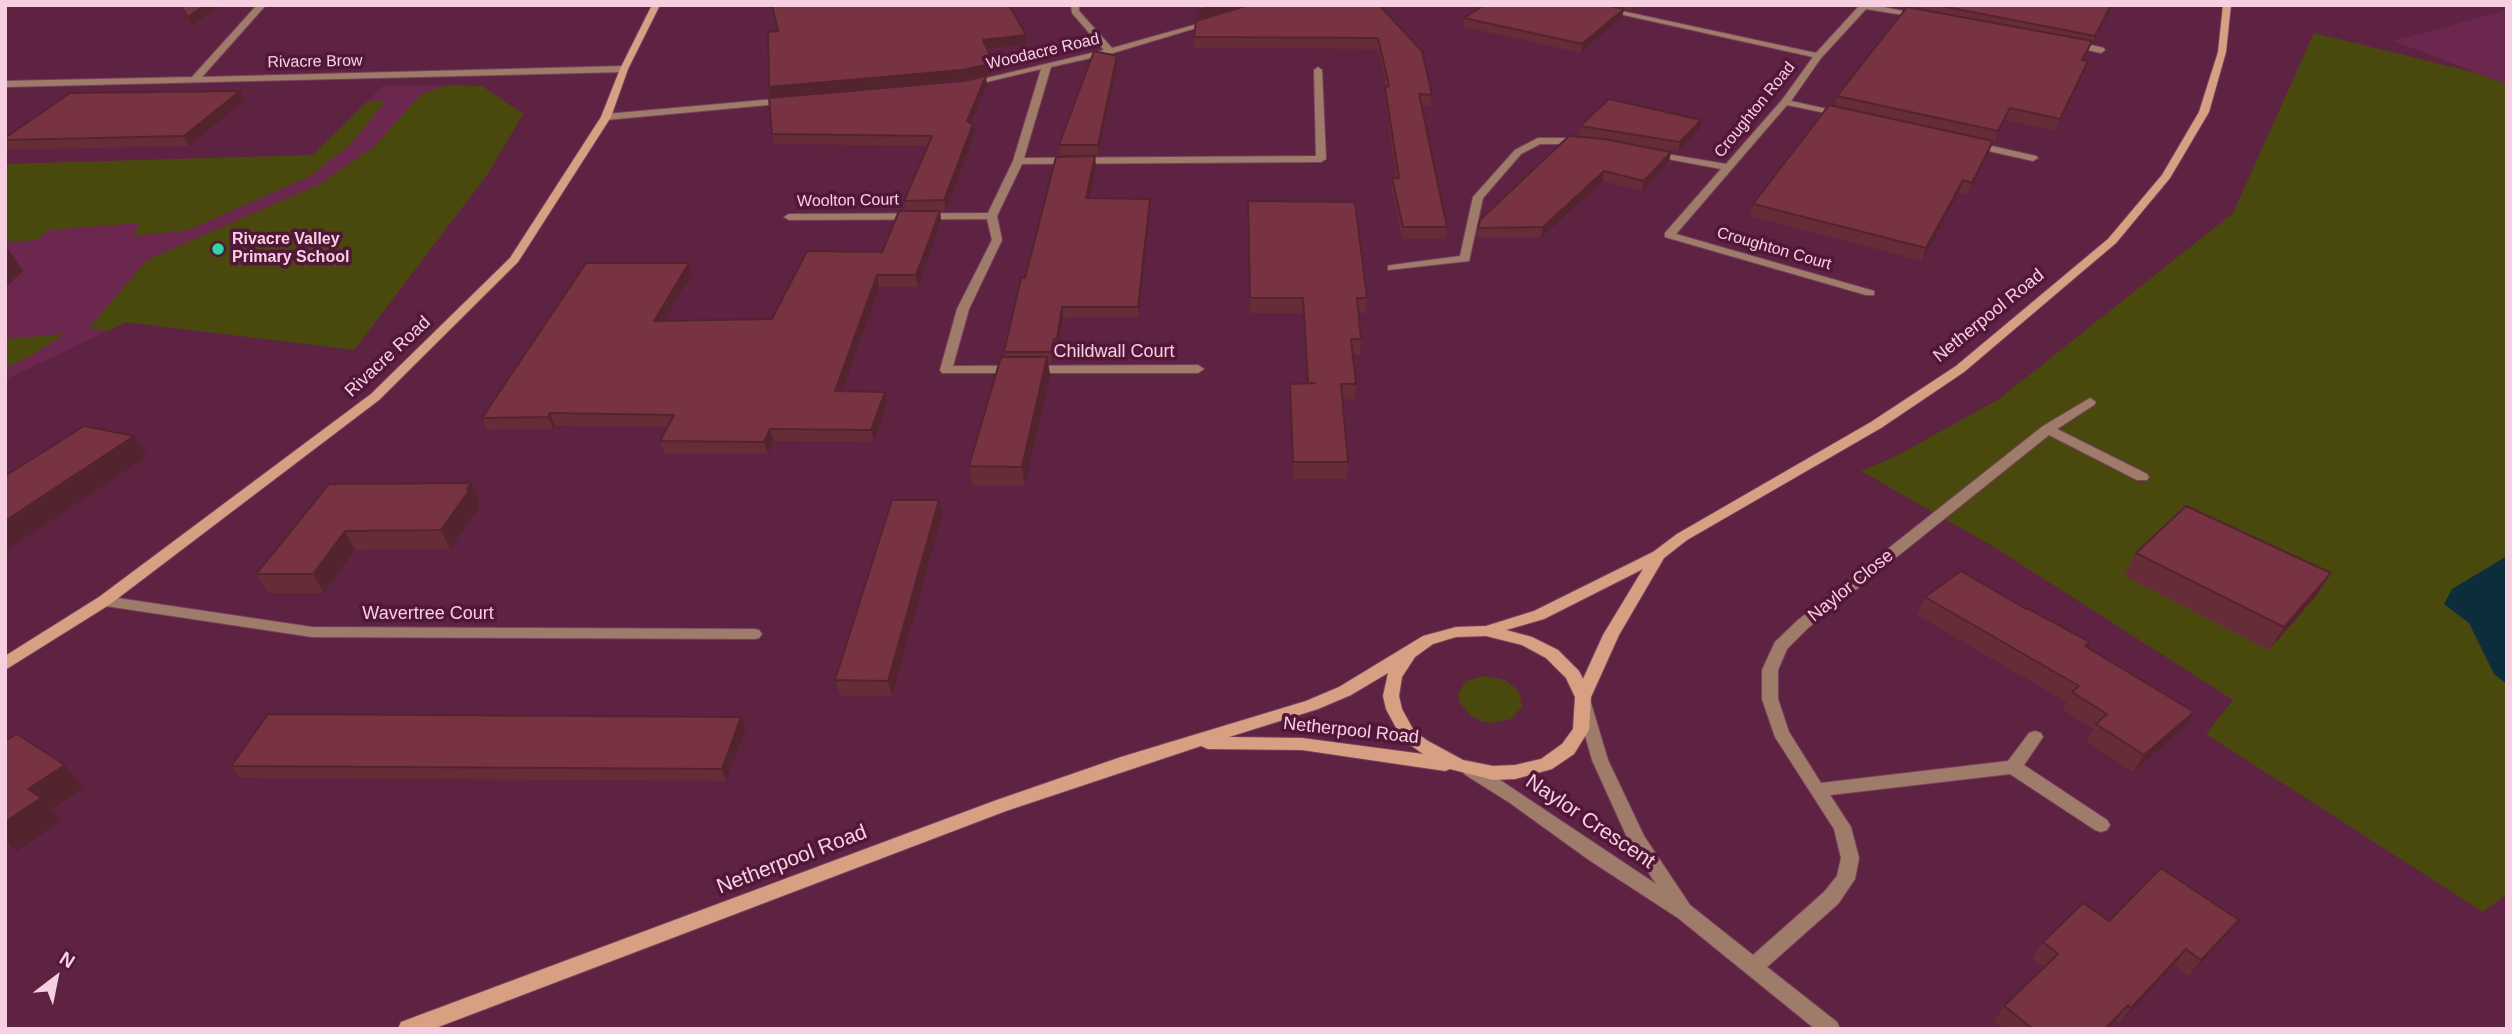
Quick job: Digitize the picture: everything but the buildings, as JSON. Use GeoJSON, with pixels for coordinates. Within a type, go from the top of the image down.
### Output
{"type":"FeatureCollection","features":[{"type":"Feature","properties":{"kind":"main road","name":"Rivacre Road"},"geometry":{"type":"LineString","coordinates":[[5,664],[104,601],[375,397],[514,260],[606,117],[624,69],[656,5]]}},
{"type":"Feature","properties":{"kind":"main road","name":"Netherpool Road"},"geometry":{"type":"LineString","coordinates":[[1486,631],[1539,615],[1658,555],[1682,537],[1876,425],[1960,369],[2112,241],[2166,176],[2204,112],[2222,52],[2227,5]]}},
{"type":"Feature","properties":{"kind":"main road","name":"Netherpool Road"},"geometry":{"type":"LineString","coordinates":[[1584,701],[1611,635],[1658,555]]}},
{"type":"Feature","properties":{"kind":"main road"},"geometry":{"type":"LineString","coordinates":[[1486,631],[1527,641],[1552,654],[1573,675],[1584,701],[1581,730],[1568,749],[1546,764],[1515,772],[1493,773],[1465,768],[1422,746],[1408,735],[1394,709],[1391,696],[1394,676],[1409,653],[1428,640],[1456,632],[1486,631]]}},
{"type":"Feature","properties":{"kind":"main road","name":"Netherpool Road"},"geometry":{"type":"LineString","coordinates":[[408,1029],[987,811],[1121,764],[1312,705],[1345,691],[1409,653]]}},
{"type":"Feature","properties":{"kind":"main road","name":"Netherpool Road"},"geometry":{"type":"LineString","coordinates":[[1196,743],[1302,744],[1465,768]]}},
{"type":"Feature","properties":{"kind":"street"},"geometry":{"type":"LineString","coordinates":[[195,79],[262,5]]}},
{"type":"Feature","properties":{"kind":"street"},"geometry":{"type":"LineString","coordinates":[[1075,5],[1075,11],[1111,51]]}},
{"type":"Feature","properties":{"kind":"street"},"geometry":{"type":"LineString","coordinates":[[1865,5],[1930,18]]}},
{"type":"Feature","properties":{"kind":"street","name":"Croughton Road"},"geometry":{"type":"LineString","coordinates":[[1669,235],[1785,102],[1818,55],[1865,5]]}},
{"type":"Feature","properties":{"kind":"street"},"geometry":{"type":"LineString","coordinates":[[1601,8],[1818,55]]}},
{"type":"Feature","properties":{"kind":"street","name":"Woodacre Road"},"geometry":{"type":"LineString","coordinates":[[964,85],[1111,51],[1228,18]]}},
{"type":"Feature","properties":{"kind":"street"},"geometry":{"type":"LineString","coordinates":[[2062,42],[2101,50]]}},
{"type":"Feature","properties":{"kind":"street"},"geometry":{"type":"LineString","coordinates":[[992,216],[1018,161],[1047,65]]}},
{"type":"Feature","properties":{"kind":"street","name":"Rivacre Brow"},"geometry":{"type":"LineString","coordinates":[[5,84],[624,69]]}},
{"type":"Feature","properties":{"kind":"street"},"geometry":{"type":"LineString","coordinates":[[1018,161],[1321,159],[1318,70]]}},
{"type":"Feature","properties":{"kind":"street"},"geometry":{"type":"LineString","coordinates":[[606,117],[799,100]]}},
{"type":"Feature","properties":{"kind":"street"},"geometry":{"type":"LineString","coordinates":[[1785,102],[1850,117]]}},
{"type":"Feature","properties":{"kind":"street"},"geometry":{"type":"LineString","coordinates":[[1392,268],[1465,259],[1478,197],[1518,152],[1527,146],[1551,139],[1592,142]]}},
{"type":"Feature","properties":{"kind":"street"},"geometry":{"type":"LineString","coordinates":[[1968,144],[2033,158]]}},
{"type":"Feature","properties":{"kind":"street"},"geometry":{"type":"LineString","coordinates":[[1641,150],[1728,167]]}},
{"type":"Feature","properties":{"kind":"street","name":"Woolton Court"},"geometry":{"type":"LineString","coordinates":[[789,217],[992,216]]}},
{"type":"Feature","properties":{"kind":"street","name":"Childwall Court"},"geometry":{"type":"LineString","coordinates":[[992,216],[998,240],[963,309],[946,370],[1198,369]]}},
{"type":"Feature","properties":{"kind":"street","name":"Croughton Court"},"geometry":{"type":"LineString","coordinates":[[1669,235],[1870,293]]}},
{"type":"Feature","properties":{"kind":"street","name":"Naylor Close"},"geometry":{"type":"LineString","coordinates":[[1754,966],[1831,898],[1846,879],[1850,858],[1842,827],[1781,733],[1770,699],[1770,670],[1780,646],[2048,429],[2090,402]]}},
{"type":"Feature","properties":{"kind":"street"},"geometry":{"type":"LineString","coordinates":[[2048,429],[2142,477]]}},
{"type":"Feature","properties":{"kind":"street","name":"Wavertree Court"},"geometry":{"type":"LineString","coordinates":[[104,601],[312,632],[754,634]]}},
{"type":"Feature","properties":{"kind":"street","name":"Naylor Crescent"},"geometry":{"type":"LineString","coordinates":[[1584,701],[1600,760],[1618,803],[1637,841],[1685,912]]}},
{"type":"Feature","properties":{"kind":"street"},"geometry":{"type":"LineString","coordinates":[[2014,766],[2035,737]]}},
{"type":"Feature","properties":{"kind":"street"},"geometry":{"type":"LineString","coordinates":[[1817,790],[2014,766],[2101,825]]}},
{"type":"Feature","properties":{"kind":"street","name":"Naylor Crescent"},"geometry":{"type":"LineString","coordinates":[[1465,768],[1516,798],[1595,855],[1685,912],[1829,1029]]}},
{"type":"Feature","properties":{"kind":"shaded area"},"geometry":{"type":"Polygon","coordinates":[[[2507,10],[2507,84],[2393,41],[2507,10]]]}},
{"type":"Feature","properties":{"kind":"shaded area"},"geometry":{"type":"Polygon","coordinates":[[[2314,33],[2473,72],[2507,84],[2507,894],[2483,912],[2206,734],[2233,700],[1994,547],[1861,471],[1896,456],[1999,399],[2233,213],[2314,33]]]}},
{"type":"Feature","properties":{"kind":"shaded area","name":"Rivacre Valley Primary School"},"geometry":{"type":"Polygon","coordinates":[[[384,85],[482,86],[523,114],[487,175],[354,350],[126,322],[5,380],[5,164],[313,155],[384,85]]]}},
{"type":"Feature","properties":{"kind":"shaded area"},"geometry":{"type":"Polygon","coordinates":[[[447,85],[482,86],[523,114],[487,175],[354,350],[126,322],[108,331],[89,328],[147,260],[318,185],[374,147],[420,95],[447,85]]]}},
{"type":"Feature","properties":{"kind":"shaded area"},"geometry":{"type":"Polygon","coordinates":[[[386,100],[350,145],[310,176],[188,230],[133,236],[140,223],[48,230],[37,240],[5,242],[5,164],[313,155],[367,102],[386,100]]]}},
{"type":"Feature","properties":{"kind":"shaded area"},"geometry":{"type":"Polygon","coordinates":[[[65,334],[34,354],[5,368],[5,339],[65,334]]]}},
{"type":"Feature","properties":{"kind":"shaded area"},"geometry":{"type":"Polygon","coordinates":[[[1485,676],[1505,680],[1519,691],[1522,707],[1511,719],[1492,723],[1481,721],[1471,716],[1459,702],[1458,694],[1466,681],[1485,676]]]}},
{"type":"Feature","properties":{"kind":"water"},"geometry":{"type":"Polygon","coordinates":[[[2507,556],[2507,684],[2494,674],[2469,623],[2444,604],[2452,589],[2507,556]]]}},
{"type":"Feature","properties":{"kind":"place","name":"Rivacre Valley Primary School"},"geometry":{"type":"Point","coordinates":[218,249]}}]}
